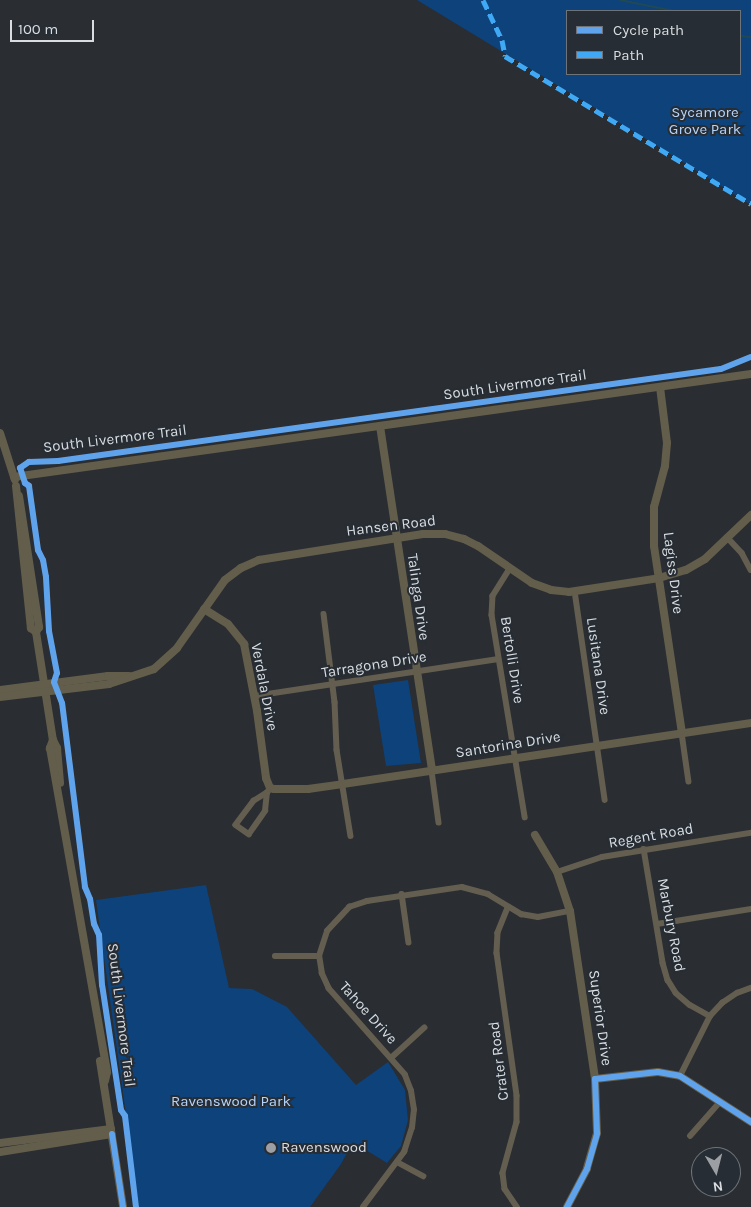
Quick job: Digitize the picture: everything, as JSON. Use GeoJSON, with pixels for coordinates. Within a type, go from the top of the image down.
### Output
{"type":"FeatureCollection","features":[{"type":"Feature","properties":{"kind":"street"},"geometry":{"type":"LineString","coordinates":[[14,477],[751,374]]}},
{"type":"Feature","properties":{"kind":"street","name":"Lagiss Drive"},"geometry":{"type":"LineString","coordinates":[[660,387],[667,443],[654,512],[654,546],[682,733]]}},
{"type":"Feature","properties":{"kind":"street","name":"Talinga Drive"},"geometry":{"type":"LineString","coordinates":[[380,426],[432,771]]}},
{"type":"Feature","properties":{"kind":"street"},"geometry":{"type":"LineString","coordinates":[[0,433],[16,486],[31,628],[36,632],[53,740],[57,748],[60,792],[123,1207]]}},
{"type":"Feature","properties":{"kind":"street","name":"Hansen Road"},"geometry":{"type":"LineString","coordinates":[[0,690],[109,684],[138,676],[154,669],[172,654],[225,580],[241,568],[259,560],[396,538],[435,533],[450,534],[478,546],[510,569],[542,587],[575,591],[676,574],[696,565],[751,515]]}},
{"type":"Feature","properties":{"kind":"street"},"geometry":{"type":"LineString","coordinates":[[728,537],[745,557],[751,570]]}},
{"type":"Feature","properties":{"kind":"street","name":"Bertolli Drive"},"geometry":{"type":"LineString","coordinates":[[510,569],[495,590],[492,602],[498,659],[525,817]]}},
{"type":"Feature","properties":{"kind":"street","name":"Lusitana Drive"},"geometry":{"type":"LineString","coordinates":[[575,591],[605,800]]}},
{"type":"Feature","properties":{"kind":"street","name":"Verdala Drive"},"geometry":{"type":"LineString","coordinates":[[204,609],[228,624],[241,639],[254,696],[268,790]]}},
{"type":"Feature","properties":{"kind":"street"},"geometry":{"type":"LineString","coordinates":[[324,614],[337,750],[351,836]]}},
{"type":"Feature","properties":{"kind":"street","name":"Tarragona Drive"},"geometry":{"type":"LineString","coordinates":[[254,696],[498,659]]}},
{"type":"Feature","properties":{"kind":"street","name":"Hansen Road"},"geometry":{"type":"LineString","coordinates":[[0,697],[45,687]]}},
{"type":"Feature","properties":{"kind":"street","name":"Santorina Drive"},"geometry":{"type":"LineString","coordinates":[[268,790],[289,790],[343,784],[751,723]]}},
{"type":"Feature","properties":{"kind":"street"},"geometry":{"type":"LineString","coordinates":[[682,733],[689,782]]}},
{"type":"Feature","properties":{"kind":"street"},"geometry":{"type":"LineString","coordinates":[[432,771],[439,823]]}},
{"type":"Feature","properties":{"kind":"street"},"geometry":{"type":"LineString","coordinates":[[268,790],[265,811],[249,834],[236,825],[254,801],[268,790]]}},
{"type":"Feature","properties":{"kind":"street","name":"Regent Road"},"geometry":{"type":"LineString","coordinates":[[557,872],[602,857],[751,833]]}},
{"type":"Feature","properties":{"kind":"street","name":"Superior Drive"},"geometry":{"type":"LineString","coordinates":[[535,835],[557,872],[570,911],[595,1079],[597,1133],[587,1169],[571,1206]]}},
{"type":"Feature","properties":{"kind":"street","name":"Marbury Road"},"geometry":{"type":"LineString","coordinates":[[644,849],[663,963],[668,980],[676,993],[690,1005],[710,1016]]}},
{"type":"Feature","properties":{"kind":"street"},"geometry":{"type":"LineString","coordinates":[[275,956],[319,956],[327,931],[338,916],[350,907],[402,894],[462,887],[488,894],[520,914],[538,917],[570,911]]}},
{"type":"Feature","properties":{"kind":"street"},"geometry":{"type":"LineString","coordinates":[[402,894],[409,943]]}},
{"type":"Feature","properties":{"kind":"street","name":"Crater Road"},"geometry":{"type":"LineString","coordinates":[[508,908],[498,933],[497,953],[516,1096],[517,1122],[503,1172],[505,1189],[517,1207]]}},
{"type":"Feature","properties":{"kind":"street"},"geometry":{"type":"LineString","coordinates":[[657,924],[751,909]]}},
{"type":"Feature","properties":{"kind":"street","name":"Tahoe Drive"},"geometry":{"type":"LineString","coordinates":[[319,956],[322,974],[329,989],[405,1075],[411,1091],[414,1110],[408,1143],[397,1162],[363,1207]]}},
{"type":"Feature","properties":{"kind":"street"},"geometry":{"type":"LineString","coordinates":[[680,1076],[710,1016],[722,1003],[737,993],[751,988]]}},
{"type":"Feature","properties":{"kind":"street"},"geometry":{"type":"LineString","coordinates":[[391,1058],[424,1028]]}},
{"type":"Feature","properties":{"kind":"street"},"geometry":{"type":"LineString","coordinates":[[595,1079],[658,1072],[680,1076],[751,1122]]}},
{"type":"Feature","properties":{"kind":"street"},"geometry":{"type":"LineString","coordinates":[[690,1136],[720,1102]]}},
{"type":"Feature","properties":{"kind":"street"},"geometry":{"type":"LineString","coordinates":[[0,1143],[112,1131]]}},
{"type":"Feature","properties":{"kind":"street"},"geometry":{"type":"LineString","coordinates":[[0,1152],[112,1131]]}},
{"type":"Feature","properties":{"kind":"street"},"geometry":{"type":"LineString","coordinates":[[397,1162],[423,1176]]}},
{"type":"Feature","properties":{"kind":"green space","name":"Sycamore Grove Park"},"geometry":{"type":"Polygon","coordinates":[[[417,0],[751,0],[751,205],[651,142],[417,0]]]}},
{"type":"Feature","properties":{"kind":"green space"},"geometry":{"type":"Polygon","coordinates":[[[408,680],[421,763],[386,766],[373,685],[408,680]]]}},
{"type":"Feature","properties":{"kind":"green space","name":"Ravenswood Park"},"geometry":{"type":"Polygon","coordinates":[[[206,885],[229,988],[252,989],[287,1007],[356,1085],[388,1062],[405,1090],[408,1120],[401,1146],[387,1163],[353,1142],[341,1164],[310,1207],[139,1207],[96,900],[206,885]]]}},
{"type":"Feature","properties":{"kind":"waterway"},"geometry":{"type":"LineString","coordinates":[[620,0],[669,10]]}},
{"type":"Feature","properties":{"kind":"waterway"},"geometry":{"type":"LineString","coordinates":[[741,36],[751,37]]}},
{"type":"Feature","properties":{"kind":"marked path"},"geometry":{"type":"LineString","coordinates":[[483,0],[502,40],[505,56],[751,204]]}},
{"type":"Feature","properties":{"kind":"cycle path","name":"South Livermore Trail"},"geometry":{"type":"LineString","coordinates":[[136,1207],[125,1116],[121,1110],[102,985],[99,935],[94,924],[90,899],[85,887],[62,703],[54,682],[57,673],[49,631],[46,577],[43,560],[38,550],[29,486],[25,483],[20,468],[29,462],[58,461],[721,369],[751,357]]}},
{"type":"Feature","properties":{"kind":"cycle path"},"geometry":{"type":"LineString","coordinates":[[567,1207],[587,1169],[597,1133],[595,1079],[658,1072],[680,1076],[751,1122]]}},
{"type":"Feature","properties":{"kind":"cycle path"},"geometry":{"type":"LineString","coordinates":[[112,1134],[123,1207]]}},
{"type":"Feature","properties":{"kind":"place","name":"Ravenswood"},"geometry":{"type":"Point","coordinates":[271,1148]}}]}
